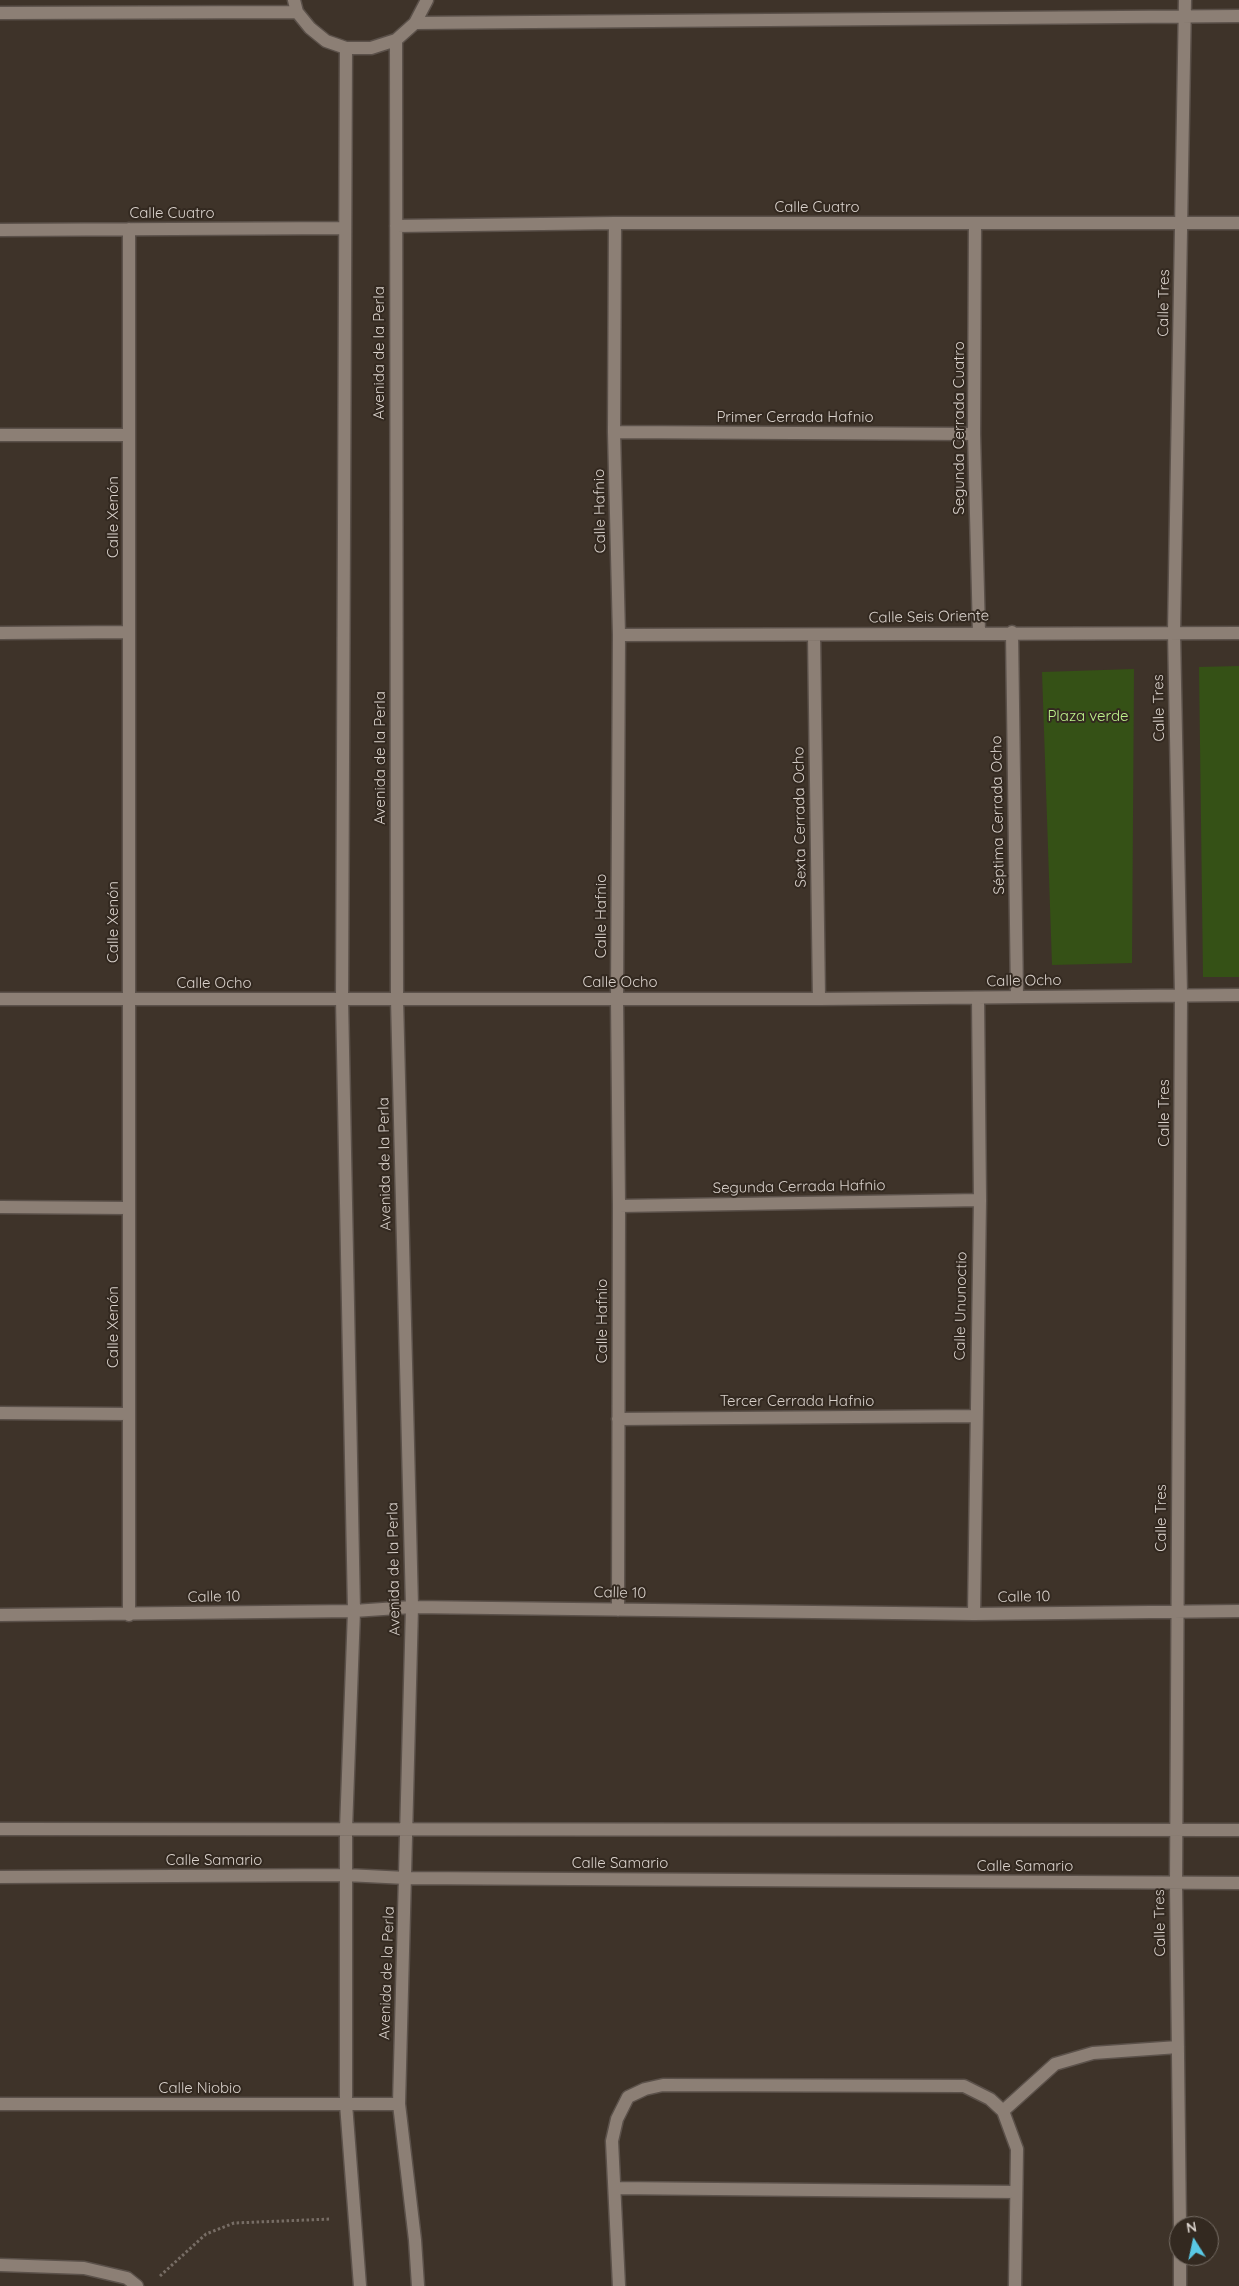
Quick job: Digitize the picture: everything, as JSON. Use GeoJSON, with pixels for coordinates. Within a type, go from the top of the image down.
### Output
{"type":"FeatureCollection","features":[{"type":"Feature","properties":{"kind":"street"},"geometry":{"type":"LineString","coordinates":[[0,13],[295,6],[310,28],[326,41],[346,48],[371,48],[396,40],[415,23],[427,0]]}},
{"type":"Feature","properties":{"kind":"street","name":"Calle Tres"},"geometry":{"type":"LineString","coordinates":[[1180,2216],[1176,1884],[1181,995],[1174,632],[1185,0]]}},
{"type":"Feature","properties":{"kind":"street"},"geometry":{"type":"LineString","coordinates":[[415,23],[1239,16]]}},
{"type":"Feature","properties":{"kind":"street","name":"Avenida de la Perla"},"geometry":{"type":"LineString","coordinates":[[396,40],[397,999],[412,1607],[408,1831],[399,2104],[415,2240],[418,2286]]}},
{"type":"Feature","properties":{"kind":"street"},"geometry":{"type":"LineString","coordinates":[[346,48],[342,999],[354,1611],[346,1829],[346,2104],[360,2286]]}},
{"type":"Feature","properties":{"kind":"street","name":"Calle Cuatro"},"geometry":{"type":"LineString","coordinates":[[396,226],[615,222],[1239,223]]}},
{"type":"Feature","properties":{"kind":"street","name":"Calle Hafnio"},"geometry":{"type":"LineString","coordinates":[[615,222],[614,432],[619,635],[617,998],[619,1206],[618,1610]]}},
{"type":"Feature","properties":{"kind":"street","name":"Segunda Cerrada Cuatro"},"geometry":{"type":"LineString","coordinates":[[975,223],[974,434],[979,634]]}},
{"type":"Feature","properties":{"kind":"street","name":"Calle Cuatro"},"geometry":{"type":"LineString","coordinates":[[0,230],[345,228]]}},
{"type":"Feature","properties":{"kind":"street","name":"Calle Xenón"},"geometry":{"type":"LineString","coordinates":[[129,229],[129,1615]]}},
{"type":"Feature","properties":{"kind":"street","name":"Primer Cerrada Hafnio"},"geometry":{"type":"LineString","coordinates":[[614,432],[974,434]]}},
{"type":"Feature","properties":{"kind":"street"},"geometry":{"type":"LineString","coordinates":[[0,435],[129,435]]}},
{"type":"Feature","properties":{"kind":"street"},"geometry":{"type":"LineString","coordinates":[[0,633],[129,632]]}},
{"type":"Feature","properties":{"kind":"street","name":"Séptima Cerrada Ocho"},"geometry":{"type":"LineString","coordinates":[[1012,632],[1017,997]]}},
{"type":"Feature","properties":{"kind":"street","name":"Calle Seis Oriente"},"geometry":{"type":"LineString","coordinates":[[619,635],[1239,632]]}},
{"type":"Feature","properties":{"kind":"street","name":"Sexta Cerrada Ocho"},"geometry":{"type":"LineString","coordinates":[[814,635],[819,999]]}},
{"type":"Feature","properties":{"kind":"street","name":"Calle Ocho"},"geometry":{"type":"LineString","coordinates":[[0,999],[819,999],[1239,996]]}},
{"type":"Feature","properties":{"kind":"street","name":"Calle Ununoctio"},"geometry":{"type":"LineString","coordinates":[[974,1614],[980,1200],[978,998]]}},
{"type":"Feature","properties":{"kind":"street","name":"Segunda Cerrada Hafnio"},"geometry":{"type":"LineString","coordinates":[[619,1206],[980,1200]]}},
{"type":"Feature","properties":{"kind":"street"},"geometry":{"type":"LineString","coordinates":[[0,1207],[129,1208]]}},
{"type":"Feature","properties":{"kind":"street"},"geometry":{"type":"LineString","coordinates":[[0,1413],[130,1414]]}},
{"type":"Feature","properties":{"kind":"street","name":"Tercer Cerrada Hafnio"},"geometry":{"type":"LineString","coordinates":[[618,1419],[976,1416]]}},
{"type":"Feature","properties":{"kind":"street","name":"Calle 10"},"geometry":{"type":"LineString","coordinates":[[0,1615],[354,1611],[412,1607],[974,1614],[1239,1611]]}},
{"type":"Feature","properties":{"kind":"street","name":"Calle Samario"},"geometry":{"type":"LineString","coordinates":[[0,1829],[346,1829],[408,1831],[1239,1830]]}},
{"type":"Feature","properties":{"kind":"street","name":"Calle Samario"},"geometry":{"type":"LineString","coordinates":[[0,1877],[346,1876],[1239,1884]]}},
{"type":"Feature","properties":{"kind":"street"},"geometry":{"type":"LineString","coordinates":[[1003,2111],[1055,2064],[1093,2053],[1178,2047]]}},
{"type":"Feature","properties":{"kind":"street"},"geometry":{"type":"LineString","coordinates":[[618,2286],[612,2140],[617,2119],[628,2097],[645,2089],[664,2085],[964,2086],[990,2098],[1003,2111],[1017,2149],[1015,2286]]}},
{"type":"Feature","properties":{"kind":"street","name":"Calle Niobio"},"geometry":{"type":"LineString","coordinates":[[0,2104],[399,2104]]}},
{"type":"Feature","properties":{"kind":"street"},"geometry":{"type":"LineString","coordinates":[[614,2188],[1016,2192]]}},
{"type":"Feature","properties":{"kind":"street"},"geometry":{"type":"LineString","coordinates":[[0,2266],[84,2268],[127,2278],[137,2286]]}},
{"type":"Feature","properties":{"kind":"street"},"geometry":{"type":"LineString","coordinates":[[1180,2266],[1180,2286]]}},
{"type":"Feature","properties":{"kind":"path"},"geometry":{"type":"LineString","coordinates":[[156,2280],[206,2234],[234,2223],[355,2218]]}},
{"type":"Feature","properties":{"kind":"green space"},"geometry":{"type":"Polygon","coordinates":[[[1239,666],[1239,977],[1203,977],[1199,667],[1239,666]]]}},
{"type":"Feature","properties":{"kind":"green space","name":"Plaza verde"},"geometry":{"type":"Polygon","coordinates":[[[1134,669],[1132,963],[1052,965],[1042,672],[1134,669]]]}}]}
